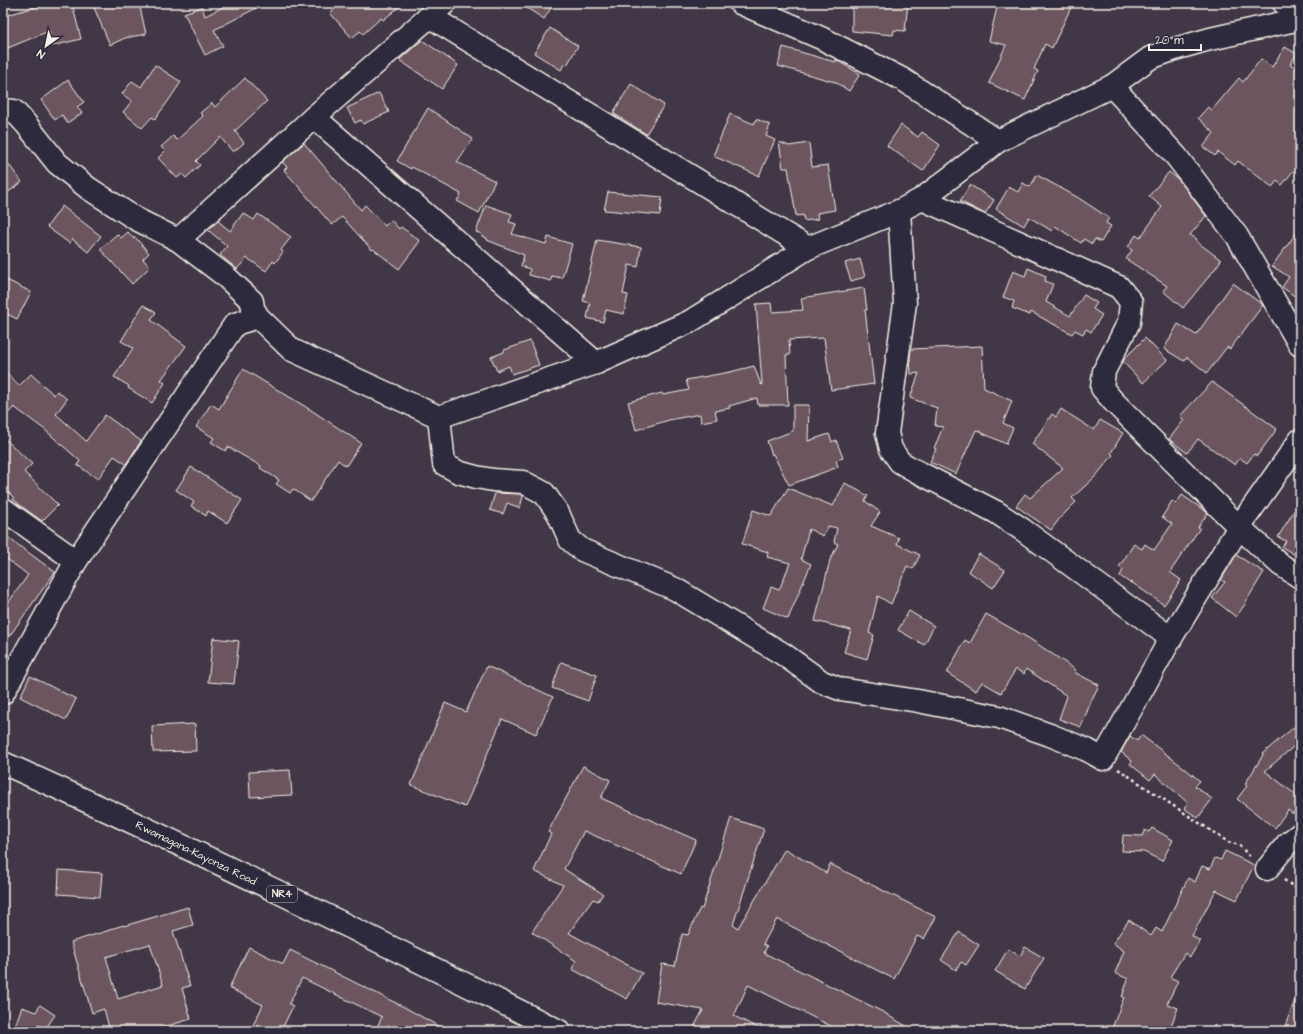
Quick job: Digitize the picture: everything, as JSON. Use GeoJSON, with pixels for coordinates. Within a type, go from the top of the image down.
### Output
{"type":"FeatureCollection","features":[{"type":"Feature","properties":{"kind":"main road"},"geometry":{"type":"LineString","coordinates":[[740,3],[821,38],[902,78],[998,141]]}},
{"type":"Feature","properties":{"kind":"main road"},"geometry":{"type":"LineString","coordinates":[[1284,3],[1300,11]]}},
{"type":"Feature","properties":{"kind":"main road"},"geometry":{"type":"LineString","coordinates":[[178,240],[314,116],[437,10],[808,248]]}},
{"type":"Feature","properties":{"kind":"main road"},"geometry":{"type":"LineString","coordinates":[[3,110],[14,111],[56,163],[88,188],[136,219],[178,240],[224,275],[252,301],[253,308],[258,317],[292,350],[439,417],[596,363],[689,322],[808,248],[899,211],[922,199],[998,141],[1112,86],[1150,58],[1178,48],[1300,19]]}},
{"type":"Feature","properties":{"kind":"main road"},"geometry":{"type":"LineString","coordinates":[[1112,86],[1176,156],[1233,230],[1300,345]]}},
{"type":"Feature","properties":{"kind":"main road"},"geometry":{"type":"LineString","coordinates":[[314,116],[596,363]]}},
{"type":"Feature","properties":{"kind":"main road"},"geometry":{"type":"LineString","coordinates":[[922,199],[1119,287],[1131,302],[1129,322],[1104,371],[1102,388],[1113,401],[1239,527],[1281,565],[1300,577]]}},
{"type":"Feature","properties":{"kind":"main road"},"geometry":{"type":"LineString","coordinates":[[899,211],[905,303],[887,433],[891,449],[900,462],[996,512],[1023,530],[1171,638]]}},
{"type":"Feature","properties":{"kind":"main road"},"geometry":{"type":"LineString","coordinates":[[3,693],[76,561],[235,324],[258,317]]}},
{"type":"Feature","properties":{"kind":"main road"},"geometry":{"type":"LineString","coordinates":[[439,417],[444,464],[458,472],[476,477],[523,482],[544,493],[558,513],[570,540],[582,550],[675,589],[783,654],[822,682],[840,689],[918,701],[999,717],[1050,735],[1087,750],[1103,759],[1171,638],[1239,527],[1300,440]]}},
{"type":"Feature","properties":{"kind":"main road"},"geometry":{"type":"LineString","coordinates":[[3,509],[76,561]]}},
{"type":"Feature","properties":{"kind":"main road","name":"Rwamagana-Kayonza Road"},"geometry":{"type":"LineString","coordinates":[[3,763],[72,794],[348,926],[559,1031]]}},
{"type":"Feature","properties":{"kind":"main road"},"geometry":{"type":"LineString","coordinates":[[1267,868],[1287,844],[1300,834]]}},
{"type":"Feature","properties":{"kind":"path"},"geometry":{"type":"LineString","coordinates":[[1103,759],[1228,842],[1239,845],[1250,857],[1300,891]]}},
{"type":"Feature","properties":{"kind":"building"},"geometry":{"type":"Polygon","coordinates":[[[72,3],[81,39],[52,46],[49,31],[3,50],[3,16],[43,5],[72,3]]]}},
{"type":"Feature","properties":{"kind":"building"},"geometry":{"type":"Polygon","coordinates":[[[92,3],[139,3],[146,34],[125,38],[110,45],[92,3]]]}},
{"type":"Feature","properties":{"kind":"building"},"geometry":{"type":"Polygon","coordinates":[[[231,3],[266,3],[214,30],[223,46],[205,55],[184,13],[202,7],[205,16],[231,3]]]}},
{"type":"Feature","properties":{"kind":"building"},"geometry":{"type":"Polygon","coordinates":[[[342,3],[404,3],[383,20],[381,18],[363,34],[360,31],[352,38],[330,13],[342,3]]]}},
{"type":"Feature","properties":{"kind":"building"},"geometry":{"type":"Polygon","coordinates":[[[519,3],[554,3],[544,19],[519,3]]]}},
{"type":"Feature","properties":{"kind":"building"},"geometry":{"type":"Polygon","coordinates":[[[873,3],[908,3],[905,31],[894,30],[893,35],[852,31],[852,6],[872,6],[873,3]]]}},
{"type":"Feature","properties":{"kind":"building"},"geometry":{"type":"Polygon","coordinates":[[[998,3],[1073,3],[1052,48],[1045,44],[1034,69],[1038,71],[1025,100],[989,83],[1006,45],[989,41],[998,3]]]}},
{"type":"Feature","properties":{"kind":"building"},"geometry":{"type":"Polygon","coordinates":[[[550,28],[578,46],[567,65],[564,64],[561,70],[534,53],[550,28]]]}},
{"type":"Feature","properties":{"kind":"building"},"geometry":{"type":"Polygon","coordinates":[[[422,40],[458,65],[442,89],[399,60],[422,40]]]}},
{"type":"Feature","properties":{"kind":"building"},"geometry":{"type":"Polygon","coordinates":[[[783,47],[835,62],[836,60],[860,74],[849,91],[835,82],[778,66],[783,47]]]}},
{"type":"Feature","properties":{"kind":"building"},"geometry":{"type":"Polygon","coordinates":[[[1285,47],[1297,54],[1290,64],[1300,70],[1300,176],[1293,171],[1282,185],[1277,181],[1272,187],[1238,161],[1235,165],[1218,152],[1215,156],[1203,147],[1214,133],[1198,118],[1208,107],[1212,110],[1239,78],[1243,82],[1261,59],[1272,67],[1285,47]]]}},
{"type":"Feature","properties":{"kind":"building"},"geometry":{"type":"Polygon","coordinates":[[[155,65],[181,82],[155,119],[152,117],[142,128],[123,112],[132,101],[122,94],[132,81],[141,87],[155,65]]]}},
{"type":"Feature","properties":{"kind":"building"},"geometry":{"type":"Polygon","coordinates":[[[245,78],[267,101],[235,131],[244,143],[233,152],[220,137],[196,161],[200,165],[186,178],[182,174],[177,178],[158,158],[165,151],[161,147],[173,136],[177,140],[203,116],[200,113],[212,103],[215,107],[245,78]]]}},
{"type":"Feature","properties":{"kind":"building"},"geometry":{"type":"Polygon","coordinates":[[[68,80],[84,102],[77,107],[82,113],[67,123],[62,115],[55,120],[41,100],[68,80]]]}},
{"type":"Feature","properties":{"kind":"building"},"geometry":{"type":"Polygon","coordinates":[[[631,84],[664,105],[646,134],[613,113],[631,84]]]}},
{"type":"Feature","properties":{"kind":"building"},"geometry":{"type":"Polygon","coordinates":[[[379,93],[389,112],[363,124],[361,120],[355,123],[347,108],[379,93]]]}},
{"type":"Feature","properties":{"kind":"building"},"geometry":{"type":"Polygon","coordinates":[[[428,108],[473,139],[457,162],[495,181],[479,213],[457,201],[461,194],[412,167],[411,169],[397,161],[428,108]]]}},
{"type":"Feature","properties":{"kind":"building"},"geometry":{"type":"Polygon","coordinates":[[[730,114],[754,124],[756,119],[770,125],[766,136],[775,140],[759,176],[713,156],[730,114]]]}},
{"type":"Feature","properties":{"kind":"building"},"geometry":{"type":"Polygon","coordinates":[[[901,125],[918,137],[922,132],[940,145],[923,171],[887,146],[901,125]]]}},
{"type":"Feature","properties":{"kind":"building"},"geometry":{"type":"Polygon","coordinates":[[[779,142],[789,146],[809,143],[812,167],[828,165],[835,210],[817,213],[818,219],[804,221],[803,215],[796,216],[788,168],[783,168],[779,142]]]}},
{"type":"Feature","properties":{"kind":"building"},"geometry":{"type":"Polygon","coordinates":[[[304,143],[361,210],[365,205],[385,226],[391,220],[399,229],[401,227],[420,241],[399,269],[373,249],[372,250],[342,217],[332,225],[284,170],[287,167],[282,162],[304,143]]]}},
{"type":"Feature","properties":{"kind":"building"},"geometry":{"type":"Polygon","coordinates":[[[3,157],[22,182],[3,196],[3,157]]]}},
{"type":"Feature","properties":{"kind":"building"},"geometry":{"type":"Polygon","coordinates":[[[1169,172],[1179,180],[1206,216],[1190,235],[1197,239],[1196,241],[1221,260],[1183,308],[1163,291],[1167,286],[1126,259],[1132,250],[1128,247],[1136,235],[1140,238],[1162,207],[1149,196],[1169,172]]]}},
{"type":"Feature","properties":{"kind":"building"},"geometry":{"type":"Polygon","coordinates":[[[1037,175],[1077,197],[1109,218],[1106,223],[1111,226],[1101,242],[1095,239],[1092,244],[1084,239],[1081,243],[1055,226],[1052,231],[1029,217],[1024,226],[996,209],[1009,187],[1018,192],[1023,183],[1030,187],[1037,175]]]}},
{"type":"Feature","properties":{"kind":"building"},"geometry":{"type":"Polygon","coordinates":[[[970,185],[994,200],[985,214],[960,201],[970,185]]]}},
{"type":"Feature","properties":{"kind":"building"},"geometry":{"type":"Polygon","coordinates":[[[608,192],[662,197],[660,215],[604,210],[608,192]]]}},
{"type":"Feature","properties":{"kind":"building"},"geometry":{"type":"Polygon","coordinates":[[[486,205],[512,214],[509,222],[516,224],[512,234],[546,244],[548,237],[572,244],[562,278],[552,276],[551,281],[529,275],[530,269],[521,266],[524,255],[487,240],[487,238],[481,236],[482,234],[476,232],[486,205]]]}},
{"type":"Feature","properties":{"kind":"building"},"geometry":{"type":"Polygon","coordinates":[[[62,206],[101,236],[88,252],[72,239],[69,243],[47,227],[62,206]]]}},
{"type":"Feature","properties":{"kind":"building"},"geometry":{"type":"Polygon","coordinates":[[[243,213],[254,220],[258,214],[291,237],[281,250],[283,252],[275,263],[273,261],[266,271],[247,258],[237,269],[220,255],[227,246],[208,230],[218,221],[230,231],[243,213]]]}},
{"type":"Feature","properties":{"kind":"building"},"geometry":{"type":"Polygon","coordinates":[[[1300,228],[1300,300],[1282,287],[1289,277],[1272,266],[1300,228]]]}},
{"type":"Feature","properties":{"kind":"building"},"geometry":{"type":"Polygon","coordinates":[[[128,232],[134,239],[135,237],[149,253],[143,259],[150,267],[132,284],[100,249],[117,234],[121,238],[128,232]]]}},
{"type":"Feature","properties":{"kind":"building"},"geometry":{"type":"Polygon","coordinates":[[[597,240],[641,247],[638,267],[629,265],[623,294],[628,295],[624,314],[606,310],[603,322],[587,318],[590,303],[583,301],[597,240]]]}},
{"type":"Feature","properties":{"kind":"building"},"geometry":{"type":"Polygon","coordinates":[[[860,259],[865,277],[851,281],[845,263],[860,259]]]}},
{"type":"Feature","properties":{"kind":"building"},"geometry":{"type":"Polygon","coordinates":[[[1028,268],[1046,276],[1045,281],[1053,284],[1046,302],[1070,316],[1084,295],[1097,303],[1093,309],[1102,315],[1091,332],[1086,329],[1083,334],[1075,330],[1072,334],[1031,312],[1030,315],[1012,308],[1014,301],[1003,297],[1013,271],[1025,276],[1028,268]]]}},
{"type":"Feature","properties":{"kind":"building"},"geometry":{"type":"Polygon","coordinates":[[[3,278],[31,292],[17,319],[3,312],[3,278]]]}},
{"type":"Feature","properties":{"kind":"building"},"geometry":{"type":"Polygon","coordinates":[[[1233,283],[1263,305],[1230,349],[1227,347],[1207,373],[1187,357],[1184,361],[1164,349],[1178,324],[1196,335],[1233,283]]]}},
{"type":"Feature","properties":{"kind":"building"},"geometry":{"type":"Polygon","coordinates":[[[864,288],[867,310],[865,310],[874,384],[831,390],[824,338],[789,340],[790,355],[786,355],[788,405],[758,405],[757,398],[729,406],[730,408],[715,411],[717,419],[701,422],[700,414],[669,420],[636,430],[628,402],[662,393],[663,395],[689,390],[686,380],[754,366],[761,385],[762,384],[756,304],[771,303],[772,312],[803,310],[801,298],[864,288]]]}},
{"type":"Feature","properties":{"kind":"building"},"geometry":{"type":"Polygon","coordinates":[[[143,305],[156,312],[151,320],[186,346],[161,380],[165,383],[152,403],[114,377],[133,348],[121,341],[143,305]]]}},
{"type":"Feature","properties":{"kind":"building"},"geometry":{"type":"Polygon","coordinates":[[[1145,338],[1167,360],[1143,383],[1123,362],[1125,358],[1145,338]]]}},
{"type":"Feature","properties":{"kind":"building"},"geometry":{"type":"Polygon","coordinates":[[[530,341],[539,365],[512,374],[509,366],[497,371],[491,357],[504,352],[504,350],[530,341]]]}},
{"type":"Feature","properties":{"kind":"building"},"geometry":{"type":"Polygon","coordinates":[[[982,346],[984,388],[1012,401],[1003,423],[1013,428],[1006,444],[976,430],[956,474],[930,462],[943,427],[935,426],[937,408],[910,398],[919,373],[911,374],[911,349],[982,346]]]}},
{"type":"Feature","properties":{"kind":"building"},"geometry":{"type":"Polygon","coordinates":[[[3,369],[19,386],[31,374],[54,395],[57,391],[67,399],[56,414],[86,441],[105,415],[141,441],[126,464],[114,456],[98,479],[77,465],[80,461],[44,429],[14,407],[3,419],[3,369]]]}},
{"type":"Feature","properties":{"kind":"building"},"geometry":{"type":"Polygon","coordinates":[[[243,369],[311,410],[361,443],[346,466],[338,460],[311,501],[293,489],[290,493],[276,484],[279,480],[260,468],[261,466],[228,447],[225,451],[211,442],[214,438],[196,427],[211,404],[219,409],[243,369]]]}},
{"type":"Feature","properties":{"kind":"building"},"geometry":{"type":"Polygon","coordinates":[[[1212,382],[1277,429],[1257,456],[1254,454],[1247,463],[1240,458],[1235,465],[1198,439],[1187,453],[1169,439],[1184,420],[1180,416],[1212,382]]]}},
{"type":"Feature","properties":{"kind":"building"},"geometry":{"type":"Polygon","coordinates":[[[793,405],[809,405],[808,441],[829,434],[832,442],[836,440],[843,458],[836,460],[838,467],[789,485],[773,454],[772,455],[767,441],[793,431],[793,405]]]}},
{"type":"Feature","properties":{"kind":"building"},"geometry":{"type":"Polygon","coordinates":[[[1061,409],[1094,430],[1100,420],[1123,433],[1111,453],[1113,455],[1095,477],[1072,498],[1076,502],[1060,518],[1051,530],[1016,506],[1025,494],[1030,498],[1063,468],[1032,444],[1052,414],[1056,417],[1061,409]]]}},
{"type":"Feature","properties":{"kind":"building"},"geometry":{"type":"Polygon","coordinates":[[[3,437],[32,464],[24,472],[58,505],[42,521],[21,506],[3,487],[3,437]]]}},
{"type":"Feature","properties":{"kind":"building"},"geometry":{"type":"Polygon","coordinates":[[[191,467],[242,500],[227,523],[208,511],[206,516],[191,506],[194,502],[176,490],[191,467]]]}},
{"type":"Feature","properties":{"kind":"building"},"geometry":{"type":"Polygon","coordinates":[[[845,483],[868,496],[865,501],[880,512],[871,526],[899,538],[897,544],[920,555],[913,569],[907,566],[891,604],[878,596],[869,633],[874,635],[867,659],[844,652],[851,630],[815,621],[830,560],[838,544],[834,542],[837,528],[828,526],[823,536],[809,529],[801,559],[811,564],[788,619],[763,608],[771,587],[779,590],[790,563],[767,557],[768,552],[742,544],[753,510],[771,516],[788,488],[833,506],[845,483]]]}},
{"type":"Feature","properties":{"kind":"building"},"geometry":{"type":"Polygon","coordinates":[[[495,493],[520,494],[523,496],[520,508],[507,503],[503,514],[490,510],[495,493]]]}},
{"type":"Feature","properties":{"kind":"building"},"geometry":{"type":"Polygon","coordinates":[[[1182,495],[1208,513],[1198,527],[1200,528],[1170,572],[1181,580],[1164,605],[1120,576],[1123,570],[1119,567],[1134,544],[1142,549],[1145,544],[1154,550],[1172,524],[1162,517],[1172,501],[1176,504],[1182,495]]]}},
{"type":"Feature","properties":{"kind":"building"},"geometry":{"type":"Polygon","coordinates":[[[1300,501],[1300,558],[1282,547],[1286,541],[1278,537],[1300,501]]]}},
{"type":"Feature","properties":{"kind":"building"},"geometry":{"type":"Polygon","coordinates":[[[3,534],[55,572],[3,645],[3,610],[28,575],[3,556],[3,534]]]}},
{"type":"Feature","properties":{"kind":"building"},"geometry":{"type":"Polygon","coordinates":[[[979,554],[1005,570],[993,588],[968,571],[979,554]]]}},
{"type":"Feature","properties":{"kind":"building"},"geometry":{"type":"Polygon","coordinates":[[[1236,555],[1264,572],[1236,617],[1212,598],[1225,582],[1221,580],[1236,555]]]}},
{"type":"Feature","properties":{"kind":"building"},"geometry":{"type":"Polygon","coordinates":[[[909,611],[934,626],[924,645],[898,630],[909,611]]]}},
{"type":"Feature","properties":{"kind":"building"},"geometry":{"type":"Polygon","coordinates":[[[986,614],[1030,639],[1076,670],[1074,672],[1099,685],[1081,727],[1059,719],[1067,696],[1026,669],[1024,674],[1016,669],[1001,693],[982,682],[976,691],[947,673],[965,640],[970,643],[986,614]]]}},
{"type":"Feature","properties":{"kind":"building"},"geometry":{"type":"Polygon","coordinates":[[[213,638],[239,641],[234,684],[208,682],[213,638]]]}},
{"type":"Feature","properties":{"kind":"building"},"geometry":{"type":"Polygon","coordinates":[[[561,662],[597,675],[588,701],[552,688],[561,662]]]}},
{"type":"Feature","properties":{"kind":"building"},"geometry":{"type":"Polygon","coordinates":[[[487,666],[553,697],[536,734],[502,719],[465,807],[411,785],[445,703],[466,712],[487,666]]]}},
{"type":"Feature","properties":{"kind":"building"},"geometry":{"type":"Polygon","coordinates":[[[30,676],[76,699],[66,720],[20,697],[30,676]]]}},
{"type":"Feature","properties":{"kind":"building"},"geometry":{"type":"Polygon","coordinates":[[[1300,722],[1300,741],[1265,771],[1300,798],[1300,804],[1293,814],[1288,810],[1275,828],[1237,799],[1247,786],[1245,784],[1263,755],[1262,754],[1300,722]]]}},
{"type":"Feature","properties":{"kind":"building"},"geometry":{"type":"Polygon","coordinates":[[[195,724],[196,751],[153,752],[152,726],[195,724]]]}},
{"type":"Feature","properties":{"kind":"building"},"geometry":{"type":"Polygon","coordinates":[[[1141,735],[1200,781],[1195,786],[1212,799],[1198,818],[1184,808],[1188,803],[1155,774],[1150,780],[1130,764],[1132,761],[1121,752],[1130,736],[1137,741],[1141,735]]]}},
{"type":"Feature","properties":{"kind":"building"},"geometry":{"type":"Polygon","coordinates":[[[583,766],[610,780],[601,798],[696,840],[681,874],[584,831],[564,869],[603,894],[598,901],[593,899],[569,933],[642,973],[627,999],[572,969],[576,961],[532,932],[563,885],[534,871],[551,834],[548,832],[583,766]]]}},
{"type":"Feature","properties":{"kind":"building"},"geometry":{"type":"Polygon","coordinates":[[[290,770],[292,795],[250,797],[249,772],[290,770]]]}},
{"type":"Feature","properties":{"kind":"building"},"geometry":{"type":"Polygon","coordinates":[[[731,818],[764,829],[733,925],[738,928],[785,849],[826,873],[830,864],[936,917],[924,939],[917,936],[894,979],[777,919],[763,944],[767,946],[764,953],[887,1014],[915,1031],[841,1031],[748,985],[734,1016],[764,1031],[692,1031],[703,1010],[656,1002],[662,964],[675,966],[682,934],[688,935],[700,908],[702,909],[731,818]]]}},
{"type":"Feature","properties":{"kind":"building"},"geometry":{"type":"Polygon","coordinates":[[[1152,828],[1173,840],[1162,861],[1144,852],[1122,851],[1123,835],[1142,836],[1145,830],[1149,832],[1152,828]]]}},
{"type":"Feature","properties":{"kind":"building"},"geometry":{"type":"Polygon","coordinates":[[[1225,851],[1254,865],[1237,900],[1216,890],[1192,936],[1200,941],[1190,957],[1185,953],[1170,977],[1178,981],[1167,1004],[1178,1008],[1169,1031],[1111,1031],[1124,997],[1122,997],[1128,979],[1115,973],[1124,951],[1113,943],[1129,920],[1151,936],[1156,928],[1162,932],[1188,878],[1195,882],[1202,866],[1210,869],[1215,858],[1221,860],[1225,851]]]}},
{"type":"Feature","properties":{"kind":"building"},"geometry":{"type":"Polygon","coordinates":[[[59,870],[102,873],[100,897],[58,894],[59,870]]]}},
{"type":"Feature","properties":{"kind":"building"},"geometry":{"type":"Polygon","coordinates":[[[188,907],[193,925],[173,931],[190,986],[182,988],[191,1019],[150,1031],[110,1031],[104,1009],[92,1013],[71,942],[188,907]],[[150,944],[106,957],[118,999],[163,985],[150,944]]]}},
{"type":"Feature","properties":{"kind":"building"},"geometry":{"type":"Polygon","coordinates":[[[959,932],[979,945],[966,965],[961,962],[956,970],[941,960],[959,932]]]}},
{"type":"Feature","properties":{"kind":"building"},"geometry":{"type":"Polygon","coordinates":[[[249,947],[283,964],[290,950],[406,1008],[447,1031],[375,1031],[382,1017],[302,978],[289,1004],[293,1006],[281,1031],[250,1031],[263,1005],[229,988],[249,947]]]}},
{"type":"Feature","properties":{"kind":"building"},"geometry":{"type":"Polygon","coordinates":[[[1025,947],[1044,958],[1025,989],[995,971],[1008,949],[1020,956],[1025,947]]]}},
{"type":"Feature","properties":{"kind":"building"},"geometry":{"type":"Polygon","coordinates":[[[1299,990],[1300,1031],[1283,1031],[1299,990]]]}},
{"type":"Feature","properties":{"kind":"building"},"geometry":{"type":"Polygon","coordinates":[[[40,1005],[55,1015],[44,1031],[13,1031],[22,1007],[36,1012],[40,1005]]]}}]}
